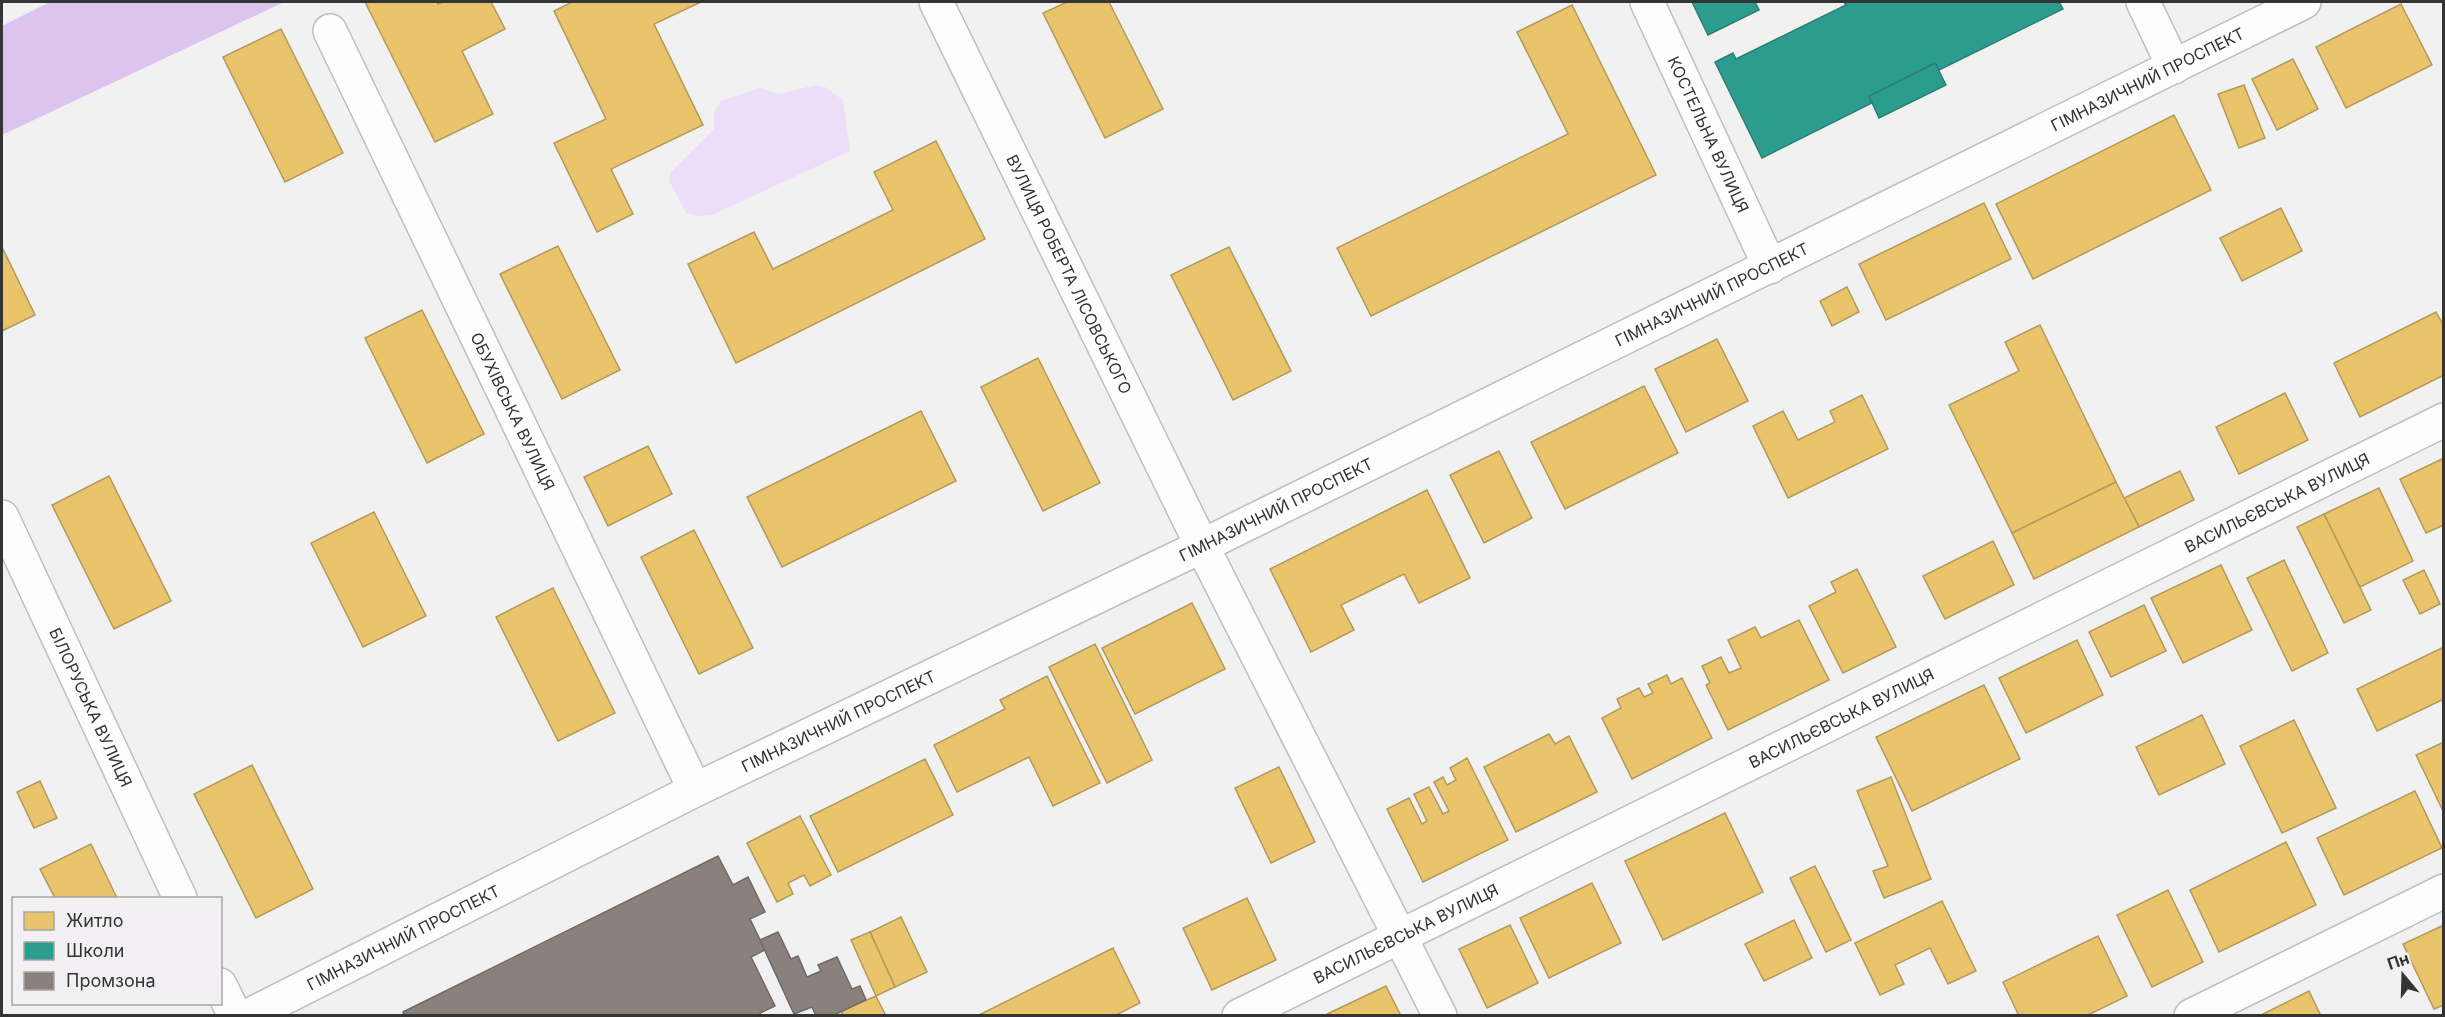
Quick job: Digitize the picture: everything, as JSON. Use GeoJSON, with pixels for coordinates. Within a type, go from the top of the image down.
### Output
{"type":"FeatureCollection","features":[{"type":"Feature","properties":{"kind":"street","name":"ВУЛИЦЯ РОБЕРТА ЛІСОВСЬКОГО"},"geometry":{"type":"LineString","coordinates":[[936,2],[1202,546],[1440,1016]]}},
{"type":"Feature","properties":{"kind":"street","name":"КОСТЕЛЬНА ВУЛИЦЯ"},"geometry":{"type":"LineString","coordinates":[[1647,2],[1770,267]]}},
{"type":"Feature","properties":{"kind":"street"},"geometry":{"type":"LineString","coordinates":[[2143,2],[2174,67]]}},
{"type":"Feature","properties":{"kind":"street","name":"ГІМНАЗИЧНИЙ ПРОСПЕКТ"},"geometry":{"type":"LineString","coordinates":[[248,1016],[695,790],[1202,546],[2304,2]]}},
{"type":"Feature","properties":{"kind":"street","name":"ОБУХІВСЬКА ВУЛИЦЯ"},"geometry":{"type":"LineString","coordinates":[[330,31],[695,790]]}},
{"type":"Feature","properties":{"kind":"street","name":"ВАСИЛЬЄВСЬКА ВУЛИЦЯ"},"geometry":{"type":"LineString","coordinates":[[1239,1016],[2444,420]]}},
{"type":"Feature","properties":{"kind":"street","name":"БІЛОРУСЬКА ВУЛИЦЯ"},"geometry":{"type":"LineString","coordinates":[[2,517],[180,897]]}},
{"type":"Feature","properties":{"kind":"street"},"geometry":{"type":"LineString","coordinates":[[2191,1016],[2444,891]]}},
{"type":"Feature","properties":{"kind":"street"},"geometry":{"type":"LineString","coordinates":[[222,989],[235,1016]]}},
{"type":"Feature","properties":{"kind":"shaded area"},"geometry":{"type":"Polygon","coordinates":[[[50,2],[284,2],[2,135],[2,26],[50,2]]]}},
{"type":"Feature","properties":{"kind":"shaded area"},"geometry":{"type":"Polygon","coordinates":[[[816,85],[825,87],[843,100],[850,151],[712,215],[698,216],[686,213],[669,180],[671,172],[714,129],[714,112],[721,101],[760,88],[779,94],[816,85]]]}},
{"type":"Feature","properties":{"kind":"building: Житло"},"geometry":{"type":"Polygon","coordinates":[[[365,2],[437,2],[438,4],[443,2],[491,2],[505,29],[462,51],[493,114],[435,142],[365,2]]]}},
{"type":"Feature","properties":{"kind":"building: Житло"},"geometry":{"type":"Polygon","coordinates":[[[572,2],[701,2],[654,24],[703,125],[611,169],[633,214],[597,232],[554,143],[606,119],[554,11],[572,2]]]}},
{"type":"Feature","properties":{"kind":"building: Житло"},"geometry":{"type":"Polygon","coordinates":[[[1067,2],[1109,2],[1163,109],[1105,138],[1043,13],[1067,2]]]}},
{"type":"Feature","properties":{"kind":"building: Житло"},"geometry":{"type":"Polygon","coordinates":[[[2401,4],[2432,65],[2346,108],[2316,47],[2401,4]]]}},
{"type":"Feature","properties":{"kind":"building: Житло"},"geometry":{"type":"Polygon","coordinates":[[[1572,5],[1656,175],[1371,316],[1337,248],[1568,134],[1517,32],[1572,5]]]}},
{"type":"Feature","properties":{"kind":"building: Житло"},"geometry":{"type":"Polygon","coordinates":[[[281,29],[343,153],[285,182],[223,57],[281,29]]]}},
{"type":"Feature","properties":{"kind":"building: Житло"},"geometry":{"type":"Polygon","coordinates":[[[2293,59],[2318,109],[2277,130],[2252,79],[2293,59]]]}},
{"type":"Feature","properties":{"kind":"building: Житло"},"geometry":{"type":"Polygon","coordinates":[[[2244,85],[2265,138],[2239,148],[2218,94],[2244,85]]]}},
{"type":"Feature","properties":{"kind":"building: Житло"},"geometry":{"type":"Polygon","coordinates":[[[2174,115],[2211,190],[2033,279],[1996,204],[2174,115]]]}},
{"type":"Feature","properties":{"kind":"building: Житло"},"geometry":{"type":"Polygon","coordinates":[[[936,141],[985,239],[736,363],[688,264],[754,232],[773,269],[893,210],[874,172],[936,141]]]}},
{"type":"Feature","properties":{"kind":"building: Житло"},"geometry":{"type":"Polygon","coordinates":[[[1984,203],[2011,259],[1886,320],[1859,264],[1984,203]]]}},
{"type":"Feature","properties":{"kind":"building: Житло"},"geometry":{"type":"Polygon","coordinates":[[[2281,208],[2302,251],[2242,281],[2220,238],[2281,208]]]}},
{"type":"Feature","properties":{"kind":"building: Житло"},"geometry":{"type":"Polygon","coordinates":[[[558,246],[620,370],[562,399],[500,274],[558,246]]]}},
{"type":"Feature","properties":{"kind":"building: Житло"},"geometry":{"type":"Polygon","coordinates":[[[2,247],[35,315],[2,331],[2,247]]]}},
{"type":"Feature","properties":{"kind":"building: Житло"},"geometry":{"type":"Polygon","coordinates":[[[1229,247],[1291,371],[1233,400],[1171,275],[1229,247]]]}},
{"type":"Feature","properties":{"kind":"building: Житло"},"geometry":{"type":"Polygon","coordinates":[[[1847,287],[1859,312],[1832,326],[1820,301],[1847,287]]]}},
{"type":"Feature","properties":{"kind":"building: Житло"},"geometry":{"type":"Polygon","coordinates":[[[422,310],[484,434],[427,463],[365,338],[422,310]]]}},
{"type":"Feature","properties":{"kind":"building: Житло"},"geometry":{"type":"Polygon","coordinates":[[[2436,312],[2444,326],[2444,375],[2360,417],[2334,363],[2436,312]]]}},
{"type":"Feature","properties":{"kind":"building: Житло"},"geometry":{"type":"Polygon","coordinates":[[[2040,325],[2116,482],[2012,533],[1949,405],[2019,371],[2005,342],[2040,325]]]}},
{"type":"Feature","properties":{"kind":"building: Житло"},"geometry":{"type":"Polygon","coordinates":[[[1717,339],[1748,401],[1686,432],[1655,369],[1717,339]]]}},
{"type":"Feature","properties":{"kind":"building: Житло"},"geometry":{"type":"Polygon","coordinates":[[[1038,358],[1100,483],[1043,511],[981,387],[1038,358]]]}},
{"type":"Feature","properties":{"kind":"building: Житло"},"geometry":{"type":"Polygon","coordinates":[[[1644,386],[1678,453],[1565,509],[1531,442],[1644,386]]]}},
{"type":"Feature","properties":{"kind":"building: Житло"},"geometry":{"type":"Polygon","coordinates":[[[2285,393],[2308,440],[2239,474],[2216,427],[2285,393]]]}},
{"type":"Feature","properties":{"kind":"building: Житло"},"geometry":{"type":"Polygon","coordinates":[[[1862,395],[1888,449],[1788,498],[1753,426],[1783,411],[1798,440],[1835,422],[1830,411],[1862,395]]]}},
{"type":"Feature","properties":{"kind":"building: Житло"},"geometry":{"type":"Polygon","coordinates":[[[921,411],[956,481],[782,567],[747,497],[921,411]]]}},
{"type":"Feature","properties":{"kind":"building: Житло"},"geometry":{"type":"Polygon","coordinates":[[[648,446],[672,494],[608,526],[584,477],[648,446]]]}},
{"type":"Feature","properties":{"kind":"building: Житло"},"geometry":{"type":"Polygon","coordinates":[[[1499,451],[1532,518],[1484,543],[1450,475],[1499,451]]]}},
{"type":"Feature","properties":{"kind":"building: Житло"},"geometry":{"type":"Polygon","coordinates":[[[2444,458],[2444,525],[2426,533],[2400,479],[2444,458]]]}},
{"type":"Feature","properties":{"kind":"building: Житло"},"geometry":{"type":"Polygon","coordinates":[[[2180,471],[2194,500],[2139,527],[2124,498],[2180,471]]]}},
{"type":"Feature","properties":{"kind":"building: Житло"},"geometry":{"type":"Polygon","coordinates":[[[109,476],[171,601],[114,629],[52,505],[109,476]]]}},
{"type":"Feature","properties":{"kind":"building: Житло"},"geometry":{"type":"Polygon","coordinates":[[[2116,482],[2139,527],[2034,579],[2012,533],[2116,482]]]}},
{"type":"Feature","properties":{"kind":"building: Житло"},"geometry":{"type":"Polygon","coordinates":[[[2379,488],[2413,561],[2360,587],[2324,514],[2379,488]]]}},
{"type":"Feature","properties":{"kind":"building: Житло"},"geometry":{"type":"Polygon","coordinates":[[[1427,490],[1470,578],[1419,603],[1404,574],[1341,605],[1354,630],[1311,652],[1270,569],[1427,490]]]}},
{"type":"Feature","properties":{"kind":"building: Житло"},"geometry":{"type":"Polygon","coordinates":[[[374,512],[426,616],[363,647],[311,543],[374,512]]]}},
{"type":"Feature","properties":{"kind":"building: Житло"},"geometry":{"type":"Polygon","coordinates":[[[2324,514],[2371,610],[2344,623],[2297,527],[2324,514]]]}},
{"type":"Feature","properties":{"kind":"building: Житло"},"geometry":{"type":"Polygon","coordinates":[[[694,530],[753,648],[699,674],[641,557],[694,530]]]}},
{"type":"Feature","properties":{"kind":"building: Житло"},"geometry":{"type":"Polygon","coordinates":[[[1993,541],[2014,585],[1945,619],[1923,576],[1993,541]]]}},
{"type":"Feature","properties":{"kind":"building: Житло"},"geometry":{"type":"Polygon","coordinates":[[[2284,560],[2328,653],[2292,671],[2247,578],[2284,560]]]}},
{"type":"Feature","properties":{"kind":"building: Житло"},"geometry":{"type":"Polygon","coordinates":[[[2221,565],[2252,630],[2183,663],[2151,598],[2221,565]]]}},
{"type":"Feature","properties":{"kind":"building: Житло"},"geometry":{"type":"Polygon","coordinates":[[[1857,569],[1896,647],[1843,673],[1809,606],[1836,592],[1831,582],[1857,569]]]}},
{"type":"Feature","properties":{"kind":"building: Житло"},"geometry":{"type":"Polygon","coordinates":[[[2424,570],[2440,604],[2420,614],[2403,580],[2424,570]]]}},
{"type":"Feature","properties":{"kind":"building: Житло"},"geometry":{"type":"Polygon","coordinates":[[[553,588],[615,713],[558,741],[496,617],[553,588]]]}},
{"type":"Feature","properties":{"kind":"building: Житло"},"geometry":{"type":"Polygon","coordinates":[[[1192,603],[1225,669],[1135,714],[1102,648],[1192,603]]]}},
{"type":"Feature","properties":{"kind":"building: Житло"},"geometry":{"type":"Polygon","coordinates":[[[2144,605],[2166,651],[2111,677],[2089,632],[2144,605]]]}},
{"type":"Feature","properties":{"kind":"building: Житло"},"geometry":{"type":"Polygon","coordinates":[[[1799,620],[1829,680],[1728,730],[1706,685],[1710,683],[1702,666],[1721,657],[1729,673],[1741,668],[1728,640],[1755,627],[1761,638],[1799,620]]]}},
{"type":"Feature","properties":{"kind":"building: Житло"},"geometry":{"type":"Polygon","coordinates":[[[2077,640],[2103,695],[2026,733],[1999,678],[2077,640]]]}},
{"type":"Feature","properties":{"kind":"building: Житло"},"geometry":{"type":"Polygon","coordinates":[[[1095,644],[1152,760],[1107,783],[1049,667],[1095,644]]]}},
{"type":"Feature","properties":{"kind":"building: Житло"},"geometry":{"type":"Polygon","coordinates":[[[2444,647],[2444,699],[2377,731],[2357,689],[2444,647]]]}},
{"type":"Feature","properties":{"kind":"building: Житло"},"geometry":{"type":"Polygon","coordinates":[[[1667,675],[1671,684],[1682,678],[1712,738],[1632,779],[1602,718],[1621,708],[1617,699],[1639,688],[1644,697],[1653,693],[1648,684],[1667,675]]]}},
{"type":"Feature","properties":{"kind":"building: Житло"},"geometry":{"type":"Polygon","coordinates":[[[1047,676],[1100,783],[1053,806],[1029,757],[957,792],[934,745],[1005,709],[1000,700],[1047,676]]]}},
{"type":"Feature","properties":{"kind":"building: Житло"},"geometry":{"type":"Polygon","coordinates":[[[1984,685],[2020,759],[1912,811],[1876,737],[1984,685]]]}},
{"type":"Feature","properties":{"kind":"building: Житло"},"geometry":{"type":"Polygon","coordinates":[[[2202,715],[2225,764],[2159,795],[2136,747],[2202,715]]]}},
{"type":"Feature","properties":{"kind":"building: Житло"},"geometry":{"type":"Polygon","coordinates":[[[2294,720],[2336,808],[2282,833],[2240,746],[2294,720]]]}},
{"type":"Feature","properties":{"kind":"building: Житло"},"geometry":{"type":"Polygon","coordinates":[[[1549,734],[1555,744],[1569,736],[1597,792],[1516,832],[1484,767],[1549,734]]]}},
{"type":"Feature","properties":{"kind":"building: Житло"},"geometry":{"type":"Polygon","coordinates":[[[2444,742],[2444,813],[2416,755],[2444,742]]]}},
{"type":"Feature","properties":{"kind":"building: Житло"},"geometry":{"type":"Polygon","coordinates":[[[1467,758],[1508,840],[1423,882],[1387,809],[1409,798],[1422,824],[1427,821],[1414,794],[1429,787],[1443,814],[1449,811],[1434,782],[1443,777],[1447,785],[1456,780],[1450,768],[1467,758]]]}},
{"type":"Feature","properties":{"kind":"building: Житло"},"geometry":{"type":"Polygon","coordinates":[[[925,759],[953,815],[838,872],[810,816],[925,759]]]}},
{"type":"Feature","properties":{"kind":"building: Житло"},"geometry":{"type":"Polygon","coordinates":[[[252,765],[313,889],[256,918],[194,794],[252,765]]]}},
{"type":"Feature","properties":{"kind":"building: Житло"},"geometry":{"type":"Polygon","coordinates":[[[1279,767],[1315,842],[1271,863],[1235,788],[1279,767]]]}},
{"type":"Feature","properties":{"kind":"building: Житло"},"geometry":{"type":"Polygon","coordinates":[[[1891,777],[1931,879],[1884,898],[1873,871],[1888,866],[1857,791],[1891,777]]]}},
{"type":"Feature","properties":{"kind":"building: Житло"},"geometry":{"type":"Polygon","coordinates":[[[40,781],[57,818],[34,828],[17,792],[40,781]]]}},
{"type":"Feature","properties":{"kind":"building: Житло"},"geometry":{"type":"Polygon","coordinates":[[[2415,791],[2442,848],[2344,895],[2317,838],[2415,791]]]}},
{"type":"Feature","properties":{"kind":"building: Житло"},"geometry":{"type":"Polygon","coordinates":[[[1725,813],[1763,892],[1663,940],[1625,861],[1725,813]]]}},
{"type":"Feature","properties":{"kind":"building: Житло"},"geometry":{"type":"Polygon","coordinates":[[[800,816],[831,875],[810,886],[804,875],[788,883],[793,894],[777,902],[747,843],[800,816]]]}},
{"type":"Feature","properties":{"kind":"building: Житло"},"geometry":{"type":"Polygon","coordinates":[[[2286,842],[2316,905],[2219,952],[2190,890],[2286,842]]]}},
{"type":"Feature","properties":{"kind":"building: Житло"},"geometry":{"type":"Polygon","coordinates":[[[91,844],[117,897],[54,897],[40,869],[91,844]]]}},
{"type":"Feature","properties":{"kind":"building: Житло"},"geometry":{"type":"Polygon","coordinates":[[[1815,866],[1851,940],[1826,952],[1790,878],[1815,866]]]}},
{"type":"Feature","properties":{"kind":"building: Житло"},"geometry":{"type":"Polygon","coordinates":[[[1592,883],[1621,943],[1549,978],[1520,918],[1592,883]]]}},
{"type":"Feature","properties":{"kind":"building: Житло"},"geometry":{"type":"Polygon","coordinates":[[[2168,890],[2203,962],[2152,987],[2117,915],[2168,890]]]}},
{"type":"Feature","properties":{"kind":"building: Житло"},"geometry":{"type":"Polygon","coordinates":[[[1247,898],[1276,960],[1212,990],[1183,928],[1247,898]]]}},
{"type":"Feature","properties":{"kind":"building: Житло"},"geometry":{"type":"Polygon","coordinates":[[[1942,901],[1976,971],[1948,984],[1930,948],[1895,965],[1904,984],[1880,995],[1855,943],[1942,901]]]}},
{"type":"Feature","properties":{"kind":"building: Житло"},"geometry":{"type":"Polygon","coordinates":[[[901,917],[927,972],[895,987],[870,932],[901,917]]]}},
{"type":"Feature","properties":{"kind":"building: Житло"},"geometry":{"type":"Polygon","coordinates":[[[1794,920],[1812,958],[1764,981],[1745,944],[1794,920]]]}},
{"type":"Feature","properties":{"kind":"building: Житло"},"geometry":{"type":"Polygon","coordinates":[[[1510,925],[1538,983],[1487,1008],[1459,949],[1510,925]]]}},
{"type":"Feature","properties":{"kind":"building: Житло"},"geometry":{"type":"Polygon","coordinates":[[[2444,925],[2444,1005],[2434,1009],[2403,944],[2444,925]]]}},
{"type":"Feature","properties":{"kind":"building: Житло"},"geometry":{"type":"Polygon","coordinates":[[[870,932],[895,987],[876,996],[851,940],[870,932]]]}},
{"type":"Feature","properties":{"kind":"building: Житло"},"geometry":{"type":"Polygon","coordinates":[[[2098,936],[2127,996],[2086,1016],[2019,1016],[2003,982],[2098,936]]]}},
{"type":"Feature","properties":{"kind":"building: Житло"},"geometry":{"type":"Polygon","coordinates":[[[1113,948],[1140,1003],[1114,1016],[977,1016],[1113,948]]]}},
{"type":"Feature","properties":{"kind":"building: Житло"},"geometry":{"type":"Polygon","coordinates":[[[1386,986],[1401,1016],[1327,1016],[1327,1014],[1386,986]]]}},
{"type":"Feature","properties":{"kind":"building: Житло"},"geometry":{"type":"Polygon","coordinates":[[[2309,991],[2321,1016],[2259,1016],[2309,991]]]}},
{"type":"Feature","properties":{"kind":"building: Житло"},"geometry":{"type":"Polygon","coordinates":[[[876,996],[886,1016],[843,1016],[841,1011],[876,996]]]}},
{"type":"Feature","properties":{"kind":"building: Школи"},"geometry":{"type":"Polygon","coordinates":[[[1692,2],[1755,2],[1759,10],[1708,35],[1692,2]]]}},
{"type":"Feature","properties":{"kind":"building: Школи"},"geometry":{"type":"Polygon","coordinates":[[[1844,2],[2059,2],[2063,9],[1939,70],[1935,63],[1869,96],[1872,103],[1762,158],[1715,62],[1733,53],[1736,59],[1846,5],[1844,2]]]}},
{"type":"Feature","properties":{"kind":"building: Школи"},"geometry":{"type":"Polygon","coordinates":[[[1935,63],[1946,85],[1879,118],[1869,96],[1935,63]]]}},
{"type":"Feature","properties":{"kind":"building: Промзона"},"geometry":{"type":"Polygon","coordinates":[[[718,856],[733,885],[748,877],[765,912],[750,919],[765,950],[751,957],[775,1006],[760,1013],[761,1016],[404,1016],[403,1012],[718,856]]]}},
{"type":"Feature","properties":{"kind":"building: Промзона"},"geometry":{"type":"Polygon","coordinates":[[[778,932],[791,959],[798,956],[807,977],[821,971],[818,965],[837,957],[852,989],[860,986],[866,1000],[832,1016],[816,1016],[812,1007],[794,1014],[760,940],[778,932]]]}}]}
